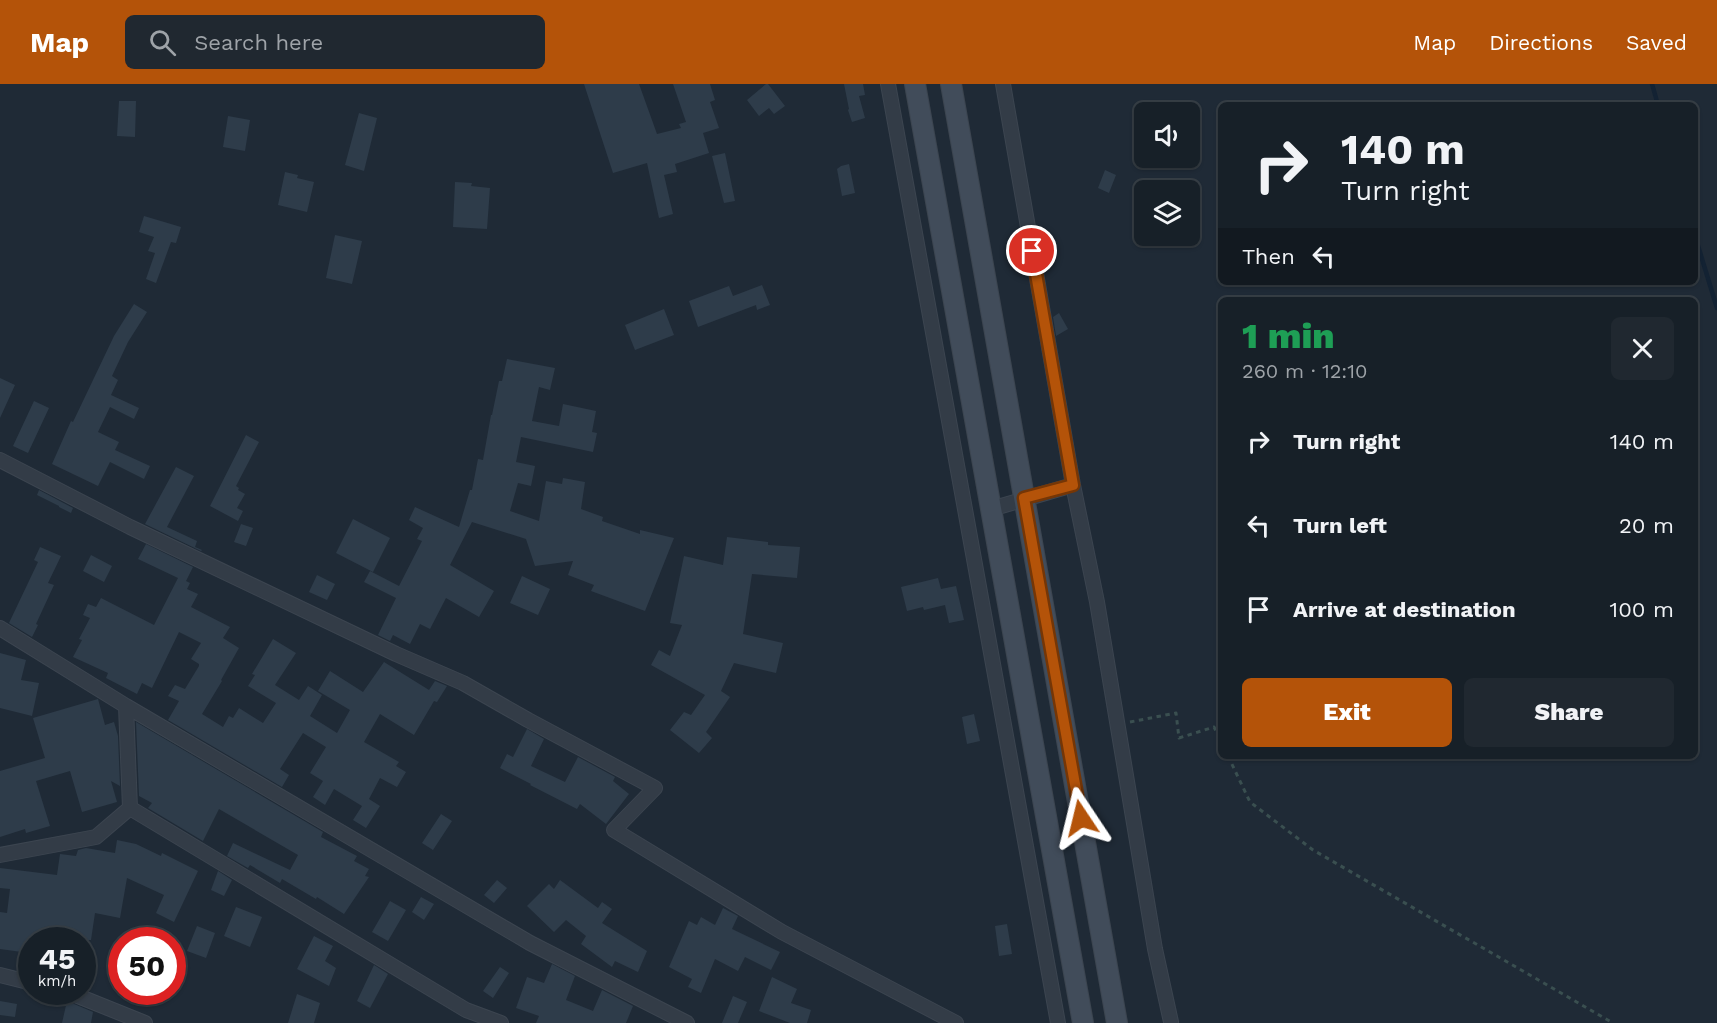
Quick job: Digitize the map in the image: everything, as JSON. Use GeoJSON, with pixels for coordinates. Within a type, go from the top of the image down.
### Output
{"type":"FeatureCollection","features":[{"type":"Feature","properties":{"kind":"main road"},"geometry":{"type":"LineString","coordinates":[[915,84],[1083,1023]]}},
{"type":"Feature","properties":{"kind":"main road"},"geometry":{"type":"LineString","coordinates":[[951,84],[1118,1023]]}},
{"type":"Feature","properties":{"kind":"street"},"geometry":{"type":"LineString","coordinates":[[888,84],[1058,1023]]}},
{"type":"Feature","properties":{"kind":"street"},"geometry":{"type":"LineString","coordinates":[[1003,84],[1073,485],[1097,602],[1155,949],[1171,1022]]}},
{"type":"Feature","properties":{"kind":"street"},"geometry":{"type":"LineString","coordinates":[[0,460],[130,527],[396,654],[463,683],[655,788],[614,830],[782,932],[956,1023]]}},
{"type":"Feature","properties":{"kind":"street"},"geometry":{"type":"LineString","coordinates":[[991,509],[1073,485]]}},
{"type":"Feature","properties":{"kind":"street"},"geometry":{"type":"LineString","coordinates":[[0,628],[126,706],[530,943],[687,1023]]}},
{"type":"Feature","properties":{"kind":"street"},"geometry":{"type":"LineString","coordinates":[[126,706],[130,808]]}},
{"type":"Feature","properties":{"kind":"street"},"geometry":{"type":"LineString","coordinates":[[0,855],[96,837],[130,808]]}},
{"type":"Feature","properties":{"kind":"street"},"geometry":{"type":"LineString","coordinates":[[130,808],[466,1010],[501,1023]]}},
{"type":"Feature","properties":{"kind":"street"},"geometry":{"type":"LineString","coordinates":[[0,975],[18,980]]}},
{"type":"Feature","properties":{"kind":"street"},"geometry":{"type":"LineString","coordinates":[[96,1003],[146,1023]]}},
{"type":"Feature","properties":{"kind":"path"},"geometry":{"type":"LineString","coordinates":[[1116,724],[1176,713],[1179,738],[1214,727],[1218,735]]}},
{"type":"Feature","properties":{"kind":"path"},"geometry":{"type":"LineString","coordinates":[[1229,759],[1250,802],[1313,850],[1613,1023]]}},
{"type":"Feature","properties":{"kind":"building"},"geometry":{"type":"Polygon","coordinates":[[[584,84],[639,84],[657,134],[681,128],[679,124],[686,122],[673,84],[710,84],[715,100],[710,102],[719,128],[703,133],[709,153],[675,164],[677,172],[664,175],[673,214],[659,218],[647,163],[613,173],[584,84]]]}},
{"type":"Feature","properties":{"kind":"building"},"geometry":{"type":"Polygon","coordinates":[[[766,84],[785,106],[774,114],[769,108],[759,116],[747,100],[766,84]]]}},
{"type":"Feature","properties":{"kind":"building"},"geometry":{"type":"Polygon","coordinates":[[[844,84],[863,84],[865,95],[859,96],[865,118],[852,122],[844,84]]]}},
{"type":"Feature","properties":{"kind":"building"},"geometry":{"type":"Polygon","coordinates":[[[119,101],[136,101],[135,137],[117,136],[119,101]]]}},
{"type":"Feature","properties":{"kind":"building"},"geometry":{"type":"Polygon","coordinates":[[[359,113],[377,118],[364,171],[345,165],[359,113]]]}},
{"type":"Feature","properties":{"kind":"building"},"geometry":{"type":"Polygon","coordinates":[[[228,116],[250,120],[245,151],[223,147],[228,116]]]}},
{"type":"Feature","properties":{"kind":"building"},"geometry":{"type":"Polygon","coordinates":[[[725,153],[735,201],[724,203],[712,156],[725,153]]]}},
{"type":"Feature","properties":{"kind":"building"},"geometry":{"type":"Polygon","coordinates":[[[849,164],[855,193],[842,196],[837,169],[849,164]]]}},
{"type":"Feature","properties":{"kind":"building"},"geometry":{"type":"Polygon","coordinates":[[[1105,170],[1116,175],[1109,193],[1098,188],[1105,170]]]}},
{"type":"Feature","properties":{"kind":"building"},"geometry":{"type":"Polygon","coordinates":[[[285,172],[314,182],[307,212],[278,205],[285,172]]]}},
{"type":"Feature","properties":{"kind":"building"},"geometry":{"type":"Polygon","coordinates":[[[455,182],[472,183],[471,186],[490,188],[487,229],[453,227],[455,182]]]}},
{"type":"Feature","properties":{"kind":"building"},"geometry":{"type":"Polygon","coordinates":[[[144,216],[181,227],[176,243],[171,242],[156,283],[146,279],[155,253],[148,251],[154,237],[139,232],[144,216]]]}},
{"type":"Feature","properties":{"kind":"building"},"geometry":{"type":"Polygon","coordinates":[[[335,235],[362,241],[352,284],[326,278],[335,235]]]}},
{"type":"Feature","properties":{"kind":"building"},"geometry":{"type":"Polygon","coordinates":[[[762,285],[770,305],[757,310],[756,305],[698,327],[689,301],[729,286],[733,296],[762,285]]]}},
{"type":"Feature","properties":{"kind":"building"},"geometry":{"type":"Polygon","coordinates":[[[134,304],[147,312],[128,342],[112,376],[118,380],[111,395],[139,408],[134,419],[110,407],[98,432],[119,442],[115,450],[150,466],[144,479],[110,462],[98,486],[52,464],[114,336],[134,304]]]}},
{"type":"Feature","properties":{"kind":"building"},"geometry":{"type":"Polygon","coordinates":[[[664,309],[674,335],[635,350],[625,325],[664,309]]]}},
{"type":"Feature","properties":{"kind":"building"},"geometry":{"type":"Polygon","coordinates":[[[1059,313],[1068,329],[1056,336],[1053,317],[1059,313]]]}},
{"type":"Feature","properties":{"kind":"building"},"geometry":{"type":"Polygon","coordinates":[[[507,359],[555,368],[550,390],[539,387],[532,421],[559,426],[563,404],[596,411],[592,432],[597,433],[593,452],[521,437],[516,462],[535,466],[531,486],[518,483],[510,511],[539,521],[546,481],[562,484],[563,478],[585,482],[581,509],[603,517],[602,521],[640,534],[640,530],[674,538],[645,611],[591,591],[594,585],[568,575],[573,561],[535,566],[526,539],[472,522],[450,565],[494,591],[479,617],[446,598],[430,629],[420,624],[410,644],[393,635],[390,641],[378,635],[396,598],[364,582],[370,571],[399,586],[422,541],[417,539],[423,528],[409,520],[415,507],[459,527],[470,490],[472,490],[478,459],[483,460],[499,381],[502,381],[507,359]]]}},
{"type":"Feature","properties":{"kind":"building"},"geometry":{"type":"Polygon","coordinates":[[[0,378],[15,385],[0,418],[0,378]]]}},
{"type":"Feature","properties":{"kind":"building"},"geometry":{"type":"Polygon","coordinates":[[[34,401],[49,408],[28,453],[13,446],[34,401]]]}},
{"type":"Feature","properties":{"kind":"building"},"geometry":{"type":"Polygon","coordinates":[[[246,435],[259,442],[236,486],[245,494],[237,508],[243,511],[238,521],[210,506],[246,435]]]}},
{"type":"Feature","properties":{"kind":"building"},"geometry":{"type":"Polygon","coordinates":[[[176,467],[194,476],[167,527],[197,541],[195,547],[201,551],[145,524],[176,467]]]}},
{"type":"Feature","properties":{"kind":"building"},"geometry":{"type":"Polygon","coordinates":[[[39,490],[73,508],[71,513],[37,495],[39,490]]]}},
{"type":"Feature","properties":{"kind":"building"},"geometry":{"type":"Polygon","coordinates":[[[353,519],[390,538],[373,572],[336,553],[353,519]]]}},
{"type":"Feature","properties":{"kind":"building"},"geometry":{"type":"Polygon","coordinates":[[[241,524],[253,528],[246,546],[234,542],[241,524]]]}},
{"type":"Feature","properties":{"kind":"building"},"geometry":{"type":"Polygon","coordinates":[[[727,537],[768,542],[768,545],[800,547],[797,578],[752,574],[743,634],[783,643],[776,673],[734,663],[721,691],[730,697],[706,732],[712,738],[699,753],[670,730],[684,712],[691,715],[705,695],[651,665],[659,650],[670,656],[682,625],[670,623],[684,556],[723,565],[727,537]]]}},
{"type":"Feature","properties":{"kind":"building"},"geometry":{"type":"Polygon","coordinates":[[[146,544],[193,567],[186,581],[190,583],[187,589],[198,594],[191,607],[230,627],[223,638],[239,648],[202,714],[223,727],[229,716],[233,718],[239,708],[263,723],[276,703],[248,686],[255,675],[252,674],[273,639],[296,653],[275,685],[299,700],[308,686],[322,695],[310,716],[337,733],[350,710],[318,691],[330,671],[363,692],[384,662],[429,690],[435,681],[447,686],[437,702],[434,701],[414,735],[380,714],[364,742],[399,762],[396,766],[406,772],[397,787],[380,778],[369,799],[380,806],[366,828],[353,820],[362,806],[334,789],[325,805],[313,797],[323,781],[310,773],[326,747],[303,733],[280,769],[289,775],[282,787],[168,720],[179,701],[168,696],[175,685],[185,689],[199,666],[191,659],[201,643],[179,632],[152,688],[142,683],[137,694],[106,678],[108,673],[73,657],[90,618],[83,615],[88,604],[96,607],[101,598],[154,625],[178,578],[138,559],[146,544]]]}},
{"type":"Feature","properties":{"kind":"building"},"geometry":{"type":"Polygon","coordinates":[[[40,547],[61,556],[48,583],[54,585],[32,637],[9,623],[38,562],[34,560],[40,547]]]}},
{"type":"Feature","properties":{"kind":"building"},"geometry":{"type":"Polygon","coordinates":[[[91,555],[112,566],[104,582],[83,571],[91,555]]]}},
{"type":"Feature","properties":{"kind":"building"},"geometry":{"type":"Polygon","coordinates":[[[317,575],[335,584],[327,600],[309,592],[317,575]]]}},
{"type":"Feature","properties":{"kind":"building"},"geometry":{"type":"Polygon","coordinates":[[[522,576],[550,589],[538,615],[510,603],[522,576]]]}},
{"type":"Feature","properties":{"kind":"building"},"geometry":{"type":"Polygon","coordinates":[[[938,578],[941,589],[956,586],[964,620],[949,623],[945,605],[907,611],[901,587],[938,578]]]}},
{"type":"Feature","properties":{"kind":"building"},"geometry":{"type":"Polygon","coordinates":[[[0,653],[26,660],[21,680],[39,683],[32,716],[0,708],[0,653]]]}},
{"type":"Feature","properties":{"kind":"building"},"geometry":{"type":"Polygon","coordinates":[[[98,699],[105,725],[114,722],[118,736],[120,786],[111,781],[117,802],[82,812],[70,771],[36,781],[50,826],[26,833],[25,829],[0,837],[0,771],[45,758],[33,718],[98,699]]]}},
{"type":"Feature","properties":{"kind":"building"},"geometry":{"type":"Polygon","coordinates":[[[974,714],[980,741],[967,744],[962,717],[974,714]]]}},
{"type":"Feature","properties":{"kind":"building"},"geometry":{"type":"Polygon","coordinates":[[[136,722],[323,832],[321,837],[357,856],[354,861],[369,869],[365,876],[369,877],[344,914],[282,879],[280,883],[250,865],[248,868],[227,856],[233,843],[290,870],[298,855],[219,809],[203,841],[148,808],[152,803],[139,796],[136,722]]]}},
{"type":"Feature","properties":{"kind":"building"},"geometry":{"type":"Polygon","coordinates":[[[527,729],[544,739],[531,766],[565,782],[578,757],[615,777],[613,781],[629,794],[606,824],[580,804],[577,809],[500,768],[507,754],[513,757],[527,729]]]}},
{"type":"Feature","properties":{"kind":"building"},"geometry":{"type":"Polygon","coordinates":[[[441,814],[452,821],[433,850],[422,843],[441,814]]]}},
{"type":"Feature","properties":{"kind":"building"},"geometry":{"type":"Polygon","coordinates":[[[117,840],[136,844],[161,856],[162,853],[198,871],[174,922],[156,913],[164,895],[127,878],[120,918],[95,913],[93,927],[18,927],[18,951],[0,949],[0,912],[7,913],[10,889],[0,888],[0,868],[57,875],[60,854],[76,856],[78,850],[86,848],[115,853],[117,840]]]}},
{"type":"Feature","properties":{"kind":"building"},"geometry":{"type":"Polygon","coordinates":[[[218,871],[232,880],[224,896],[211,890],[218,871]]]}},
{"type":"Feature","properties":{"kind":"building"},"geometry":{"type":"Polygon","coordinates":[[[497,880],[507,888],[494,903],[484,895],[497,880]]]}},
{"type":"Feature","properties":{"kind":"building"},"geometry":{"type":"Polygon","coordinates":[[[560,880],[598,908],[602,902],[612,909],[602,923],[647,951],[638,972],[615,961],[612,967],[581,944],[586,936],[566,920],[554,932],[527,906],[549,884],[554,889],[560,880]]]}},
{"type":"Feature","properties":{"kind":"building"},"geometry":{"type":"Polygon","coordinates":[[[421,897],[434,904],[424,920],[412,912],[421,897]]]}},
{"type":"Feature","properties":{"kind":"building"},"geometry":{"type":"Polygon","coordinates":[[[390,901],[406,910],[388,941],[372,932],[390,901]]]}},
{"type":"Feature","properties":{"kind":"building"},"geometry":{"type":"Polygon","coordinates":[[[236,907],[262,917],[250,947],[224,936],[236,907]]]}},
{"type":"Feature","properties":{"kind":"building"},"geometry":{"type":"Polygon","coordinates":[[[723,908],[738,916],[732,929],[780,952],[771,970],[745,957],[738,971],[715,959],[701,993],[688,987],[692,979],[669,967],[689,921],[697,925],[701,917],[715,925],[723,908]]]}},
{"type":"Feature","properties":{"kind":"building"},"geometry":{"type":"Polygon","coordinates":[[[1007,924],[1012,954],[999,956],[995,926],[1007,924]]]}},
{"type":"Feature","properties":{"kind":"building"},"geometry":{"type":"Polygon","coordinates":[[[197,926],[215,933],[206,958],[187,951],[197,926]]]}},
{"type":"Feature","properties":{"kind":"building"},"geometry":{"type":"Polygon","coordinates":[[[314,936],[333,946],[325,961],[336,968],[329,986],[297,969],[314,936]]]}},
{"type":"Feature","properties":{"kind":"building"},"geometry":{"type":"Polygon","coordinates":[[[552,964],[575,976],[566,1000],[593,1011],[602,990],[633,1006],[626,1023],[536,1023],[539,1016],[516,1008],[527,977],[544,983],[552,964]]]}},
{"type":"Feature","properties":{"kind":"building"},"geometry":{"type":"Polygon","coordinates":[[[374,965],[388,974],[370,1008],[357,1001],[374,965]]]}},
{"type":"Feature","properties":{"kind":"building"},"geometry":{"type":"Polygon","coordinates":[[[500,967],[509,973],[493,998],[483,991],[500,967]]]}},
{"type":"Feature","properties":{"kind":"building"},"geometry":{"type":"Polygon","coordinates":[[[772,977],[797,989],[791,1003],[811,1010],[807,1023],[790,1023],[759,1011],[772,977]]]}},
{"type":"Feature","properties":{"kind":"building"},"geometry":{"type":"Polygon","coordinates":[[[297,994],[320,1003],[314,1023],[288,1023],[297,994]]]}},
{"type":"Feature","properties":{"kind":"building"},"geometry":{"type":"Polygon","coordinates":[[[733,996],[747,1002],[738,1023],[722,1023],[733,996]]]}},
{"type":"Feature","properties":{"kind":"building"},"geometry":{"type":"Polygon","coordinates":[[[0,1001],[17,1004],[15,1017],[0,1015],[0,1001]]]}},
{"type":"Feature","properties":{"kind":"building"},"geometry":{"type":"Polygon","coordinates":[[[66,1005],[76,1005],[93,1012],[91,1023],[62,1023],[66,1005]]]}},
{"type":"Feature","properties":{"kind":"waterway"},"geometry":{"type":"LineString","coordinates":[[1652,84],[1657,102]]}},
{"type":"Feature","properties":{"kind":"waterway"},"geometry":{"type":"LineString","coordinates":[[1698,246],[1717,308]]}},
{"type":"Feature","properties":{"kind":"route"},"geometry":{"type":"LineString","coordinates":[[1032,251],[1073,485],[1024,498],[1081,818]]}}]}
